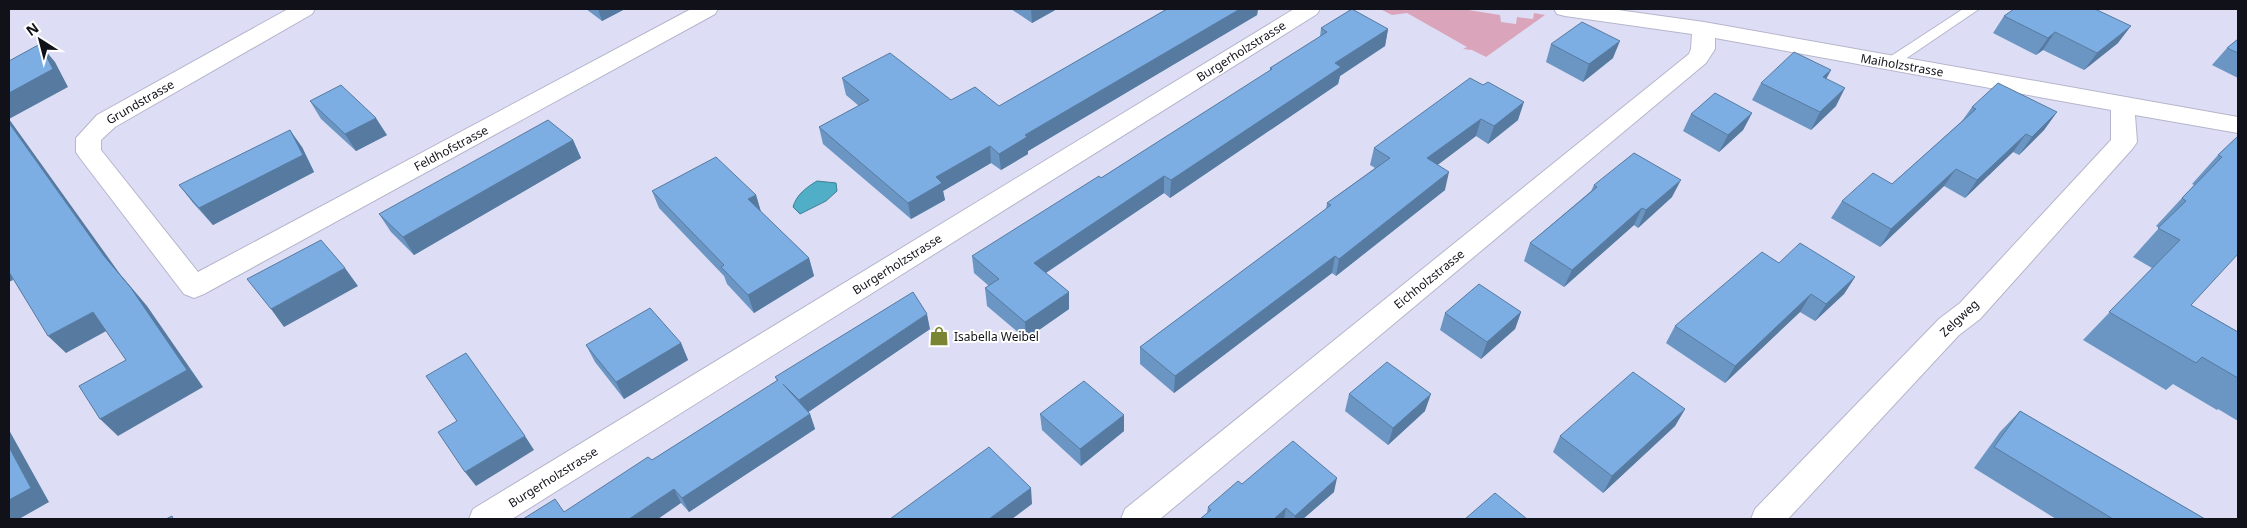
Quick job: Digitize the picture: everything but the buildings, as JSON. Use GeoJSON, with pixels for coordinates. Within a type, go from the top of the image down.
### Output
{"type":"FeatureCollection","features":[{"type":"Feature","properties":{"kind":"street","name":"Grundstrasse"},"geometry":{"type":"LineString","coordinates":[[194,287],[89,152],[88,138],[106,121],[304,9]]}},
{"type":"Feature","properties":{"kind":"street","name":"Feldhofstrasse"},"geometry":{"type":"LineString","coordinates":[[194,287],[707,9]]}},
{"type":"Feature","properties":{"kind":"street","name":"Burgerholzstrasse"},"geometry":{"type":"LineString","coordinates":[[485,519],[1309,9]]}},
{"type":"Feature","properties":{"kind":"street","name":"Maiholzstrasse"},"geometry":{"type":"LineString","coordinates":[[1565,9],[1704,29],[2238,125]]}},
{"type":"Feature","properties":{"kind":"street","name":"Eichholzstrasse"},"geometry":{"type":"LineString","coordinates":[[1137,519],[1698,58],[1703,49],[1704,29]]}},
{"type":"Feature","properties":{"kind":"street","name":"Zelgweg"},"geometry":{"type":"LineString","coordinates":[[1767,519],[1948,327],[1970,311],[2124,142],[2123,105]]}},
{"type":"Feature","properties":{"kind":"lane"},"geometry":{"type":"LineString","coordinates":[[1890,63],[1972,9]]}},
{"type":"Feature","properties":{"kind":"shaded area"},"geometry":{"type":"Polygon","coordinates":[[[1380,9],[1462,9],[1500,15],[1501,22],[1516,24],[1517,17],[1533,19],[1534,13],[1545,15],[1486,57],[1472,50],[1463,49],[1467,47],[1407,13],[1392,15],[1380,9]]]}},
{"type":"Feature","properties":{"kind":"water"},"geometry":{"type":"Polygon","coordinates":[[[817,181],[836,183],[837,191],[826,201],[800,214],[793,207],[794,203],[802,192],[817,181]]]}},
{"type":"Feature","properties":{"kind":"place","name":"Isabella Weibel"},"geometry":{"type":"Point","coordinates":[939,336]}}]}
